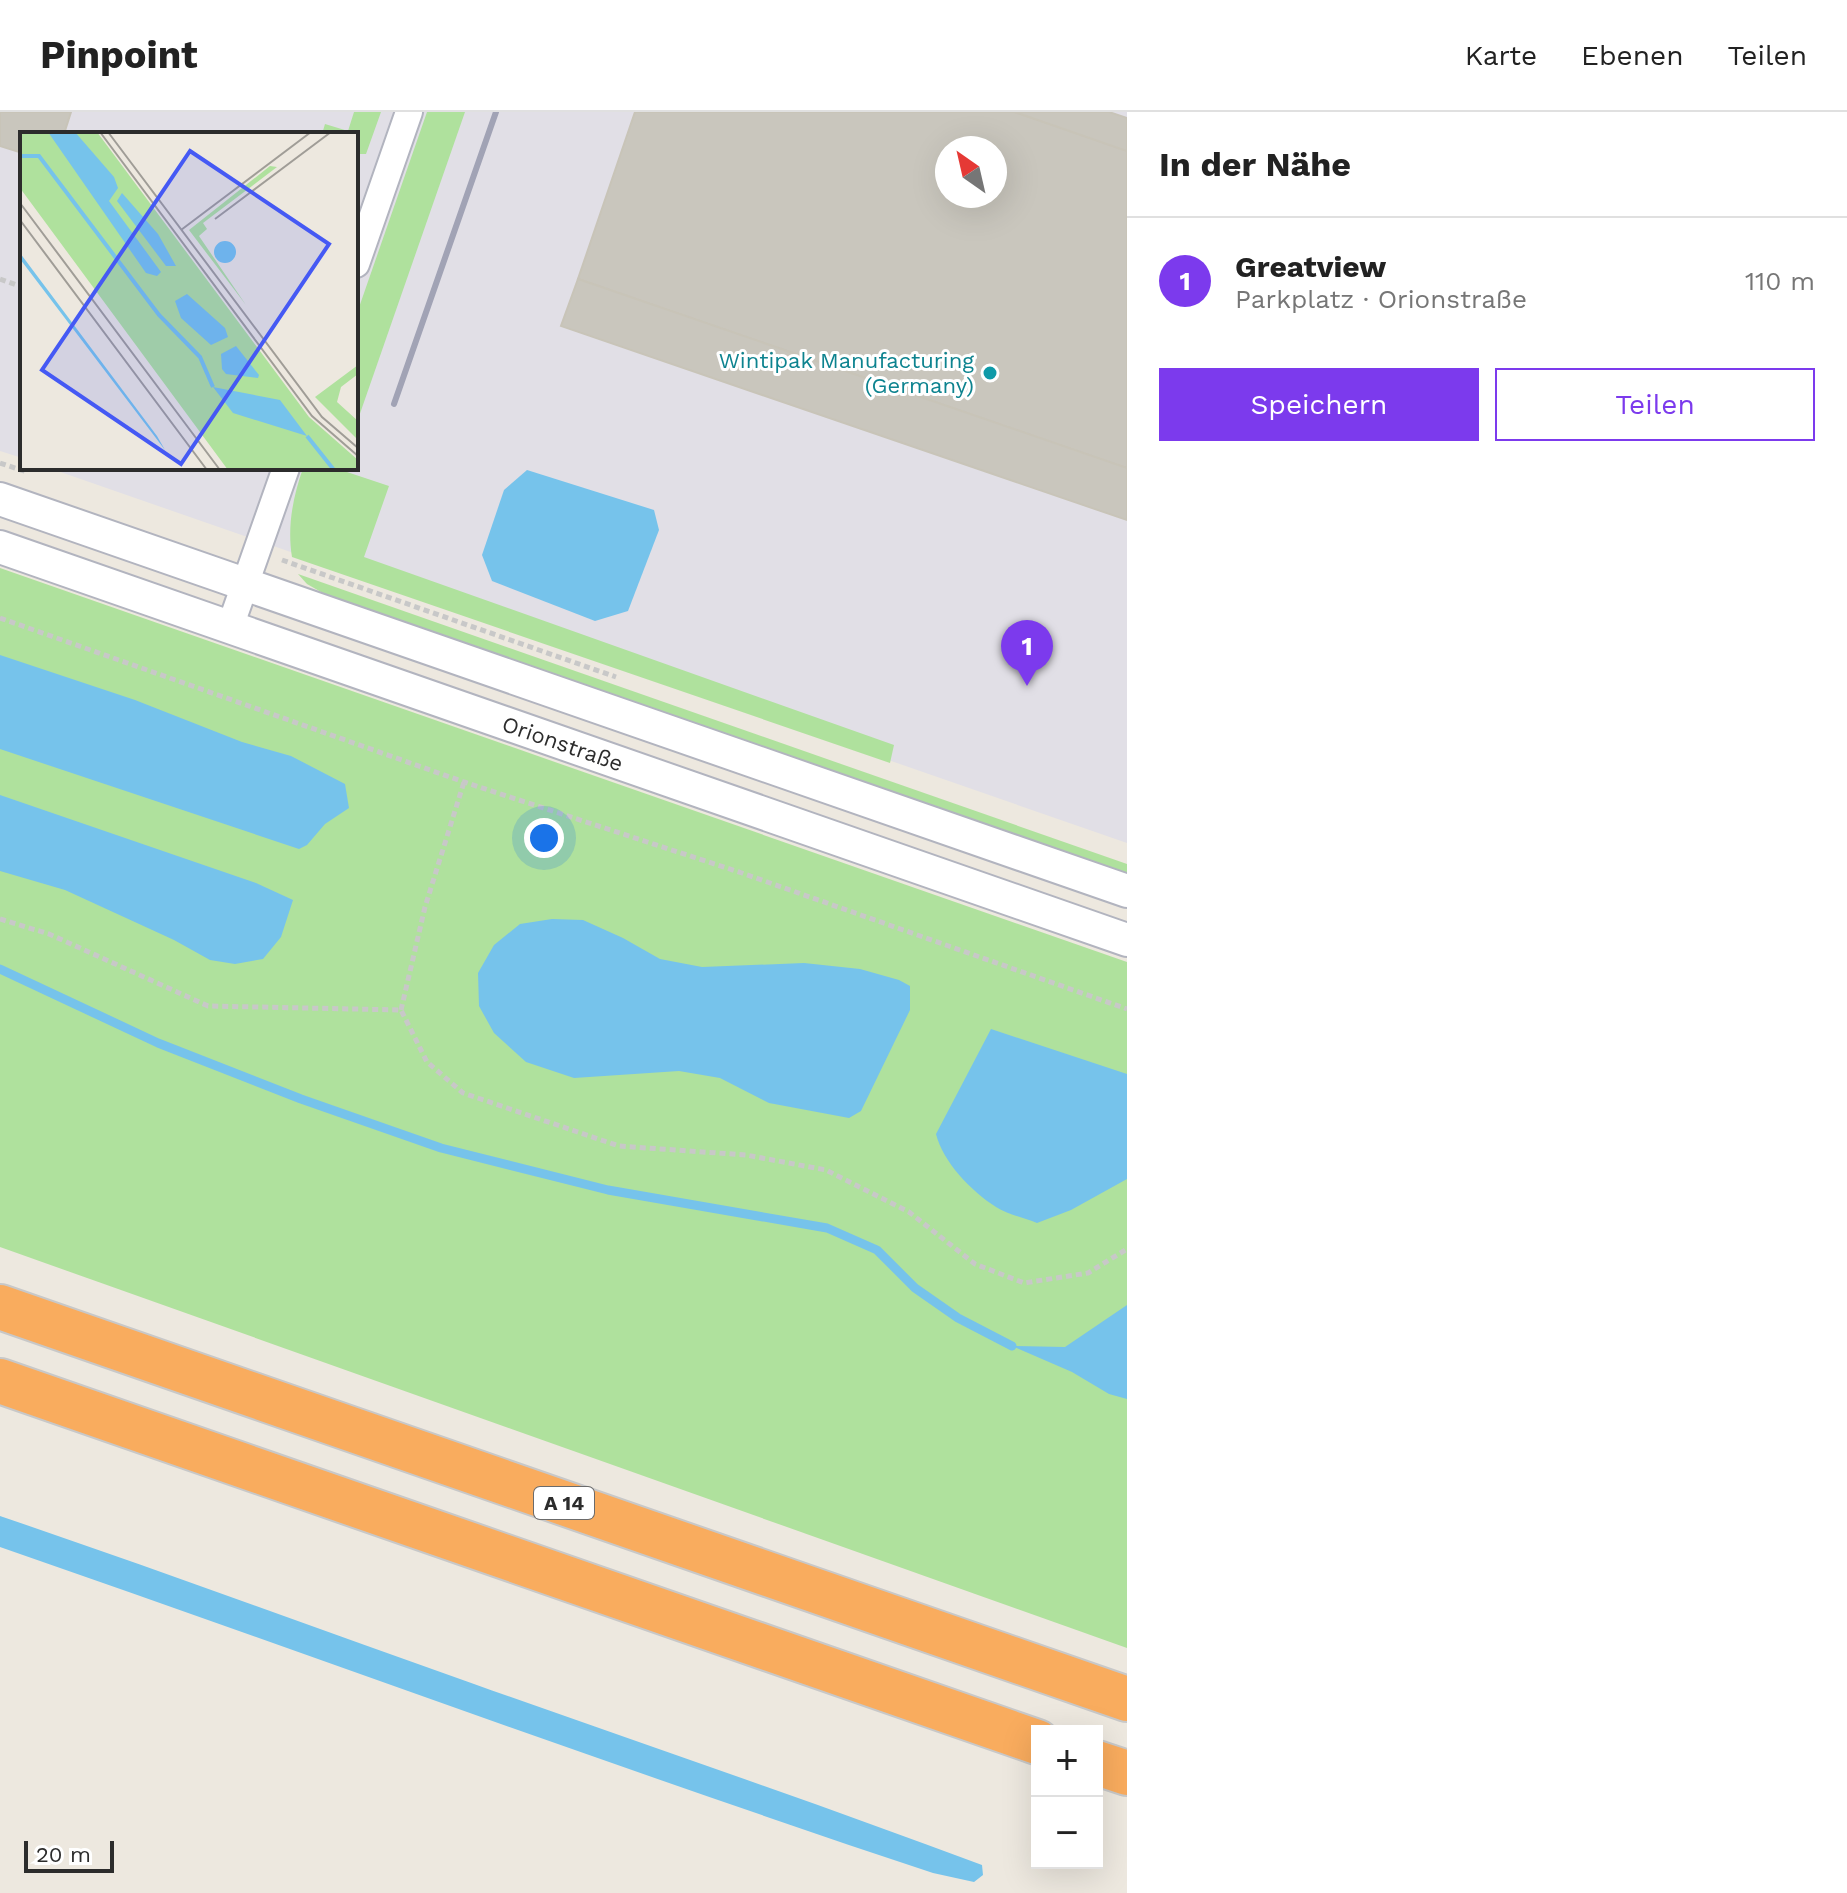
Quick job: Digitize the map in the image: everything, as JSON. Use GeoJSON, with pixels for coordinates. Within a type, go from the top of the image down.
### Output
{"type":"FeatureCollection","features":[{"type":"Feature","properties":{"kind":"highway","name":"A 14"},"geometry":{"type":"LineString","coordinates":[[0,1307],[1127,1699]]}},
{"type":"Feature","properties":{"kind":"highway"},"geometry":{"type":"LineString","coordinates":[[0,1381],[1031,1740]]}},
{"type":"Feature","properties":{"kind":"highway"},"geometry":{"type":"LineString","coordinates":[[1103,1765],[1127,1773]]}},
{"type":"Feature","properties":{"kind":"street"},"geometry":{"type":"LineString","coordinates":[[358,258],[409,112]]}},
{"type":"Feature","properties":{"kind":"street"},"geometry":{"type":"LineString","coordinates":[[230,627],[285,470]]}},
{"type":"Feature","properties":{"kind":"street","name":"Orionstraße"},"geometry":{"type":"LineString","coordinates":[[0,499],[1127,891]]}},
{"type":"Feature","properties":{"kind":"street","name":"Orionstraße"},"geometry":{"type":"LineString","coordinates":[[0,547],[1127,940]]}},
{"type":"Feature","properties":{"kind":"path"},"geometry":{"type":"LineString","coordinates":[[0,279],[20,286]]}},
{"type":"Feature","properties":{"kind":"path"},"geometry":{"type":"LineString","coordinates":[[0,618],[464,782],[739,872],[1127,1009]]}},
{"type":"Feature","properties":{"kind":"path"},"geometry":{"type":"LineString","coordinates":[[464,782],[425,907],[401,1010],[427,1062],[463,1093],[619,1146],[746,1155],[826,1170],[909,1212],[975,1264],[1024,1283],[1088,1273],[1127,1249]]}},
{"type":"Feature","properties":{"kind":"path"},"geometry":{"type":"LineString","coordinates":[[0,919],[49,934],[208,1006],[401,1010]]}},
{"type":"Feature","properties":{"kind":"shaded area"},"geometry":{"type":"Polygon","coordinates":[[[0,112],[1127,112],[1127,843],[55,470],[358,470],[358,132],[20,132],[20,457],[0,451],[0,112]]]}},
{"type":"Feature","properties":{"kind":"green space"},"geometry":{"type":"Polygon","coordinates":[[[354,112],[381,112],[366,154],[358,154],[358,132],[323,132],[325,124],[348,131],[354,112]]]}},
{"type":"Feature","properties":{"kind":"green space"},"geometry":{"type":"Polygon","coordinates":[[[427,112],[465,112],[358,419],[358,310],[427,112]]]}},
{"type":"Feature","properties":{"kind":"green space"},"geometry":{"type":"Polygon","coordinates":[[[302,470],[341,470],[389,486],[364,557],[894,745],[890,763],[292,557],[290,534],[296,490],[302,470]]]}},
{"type":"Feature","properties":{"kind":"green space"},"geometry":{"type":"Polygon","coordinates":[[[0,568],[1127,962],[1127,1648],[0,1247],[0,568]]]}},
{"type":"Feature","properties":{"kind":"green space"},"geometry":{"type":"Polygon","coordinates":[[[298,574],[1127,864],[1127,874],[328,596],[307,584],[298,574]]]}},
{"type":"Feature","properties":{"kind":"water"},"geometry":{"type":"Polygon","coordinates":[[[527,470],[654,510],[659,530],[628,611],[595,621],[492,581],[482,555],[504,490],[527,470]]]}},
{"type":"Feature","properties":{"kind":"water"},"geometry":{"type":"Polygon","coordinates":[[[0,655],[135,700],[242,742],[291,756],[345,784],[349,808],[325,824],[307,845],[299,849],[0,749],[0,655]]]}},
{"type":"Feature","properties":{"kind":"water"},"geometry":{"type":"Polygon","coordinates":[[[0,795],[256,883],[293,900],[281,937],[263,959],[235,964],[210,960],[65,890],[0,871],[0,795]]]}},
{"type":"Feature","properties":{"kind":"water"},"geometry":{"type":"Polygon","coordinates":[[[552,919],[583,920],[660,959],[702,967],[804,963],[860,969],[910,986],[910,1010],[861,1111],[849,1118],[769,1103],[720,1078],[679,1071],[574,1078],[526,1062],[494,1033],[479,1006],[478,973],[494,945],[520,924],[552,919]]]}},
{"type":"Feature","properties":{"kind":"water"},"geometry":{"type":"Polygon","coordinates":[[[991,1029],[1127,1074],[1127,1179],[1071,1210],[1037,1223],[996,1207],[959,1175],[945,1155],[936,1134],[991,1029]]]}},
{"type":"Feature","properties":{"kind":"water"},"geometry":{"type":"Polygon","coordinates":[[[1127,1305],[1127,1399],[1109,1394],[1072,1372],[1012,1346],[1065,1347],[1127,1305]]]}},
{"type":"Feature","properties":{"kind":"water"},"geometry":{"type":"Polygon","coordinates":[[[0,1516],[982,1865],[983,1875],[974,1882],[933,1873],[816,1834],[0,1547],[0,1516]]]}},
{"type":"Feature","properties":{"kind":"building"},"geometry":{"type":"Polygon","coordinates":[[[0,112],[71,112],[65,132],[20,132],[20,152],[0,146],[0,112]]]}},
{"type":"Feature","properties":{"kind":"building","name":"Wintipak Manufacturing (Germany)"},"geometry":{"type":"Polygon","coordinates":[[[635,112],[1015,112],[1127,151],[1127,468],[578,279],[635,112]]]}},
{"type":"Feature","properties":{"kind":"building"},"geometry":{"type":"Polygon","coordinates":[[[1015,112],[1109,112],[1127,118],[1127,151],[1015,112]]]}},
{"type":"Feature","properties":{"kind":"building"},"geometry":{"type":"Polygon","coordinates":[[[578,279],[1127,468],[1127,520],[561,326],[578,279]]]}},
{"type":"Feature","properties":{"kind":"waterway"},"geometry":{"type":"LineString","coordinates":[[0,969],[158,1043],[301,1099],[441,1148],[608,1190],[827,1228],[877,1250],[915,1288],[958,1318],[1012,1346]]}},
{"type":"Feature","properties":{"kind":"railway"},"geometry":{"type":"LineString","coordinates":[[394,404],[496,112]]}},
{"type":"Feature","properties":{"kind":"place","name":"Wintipak Manufacturing (Germany)"},"geometry":{"type":"Point","coordinates":[990,373]}},
{"type":"Feature","properties":{"kind":"place","name":"Greatview"},"geometry":{"type":"Point","coordinates":[1027,686]}}]}
